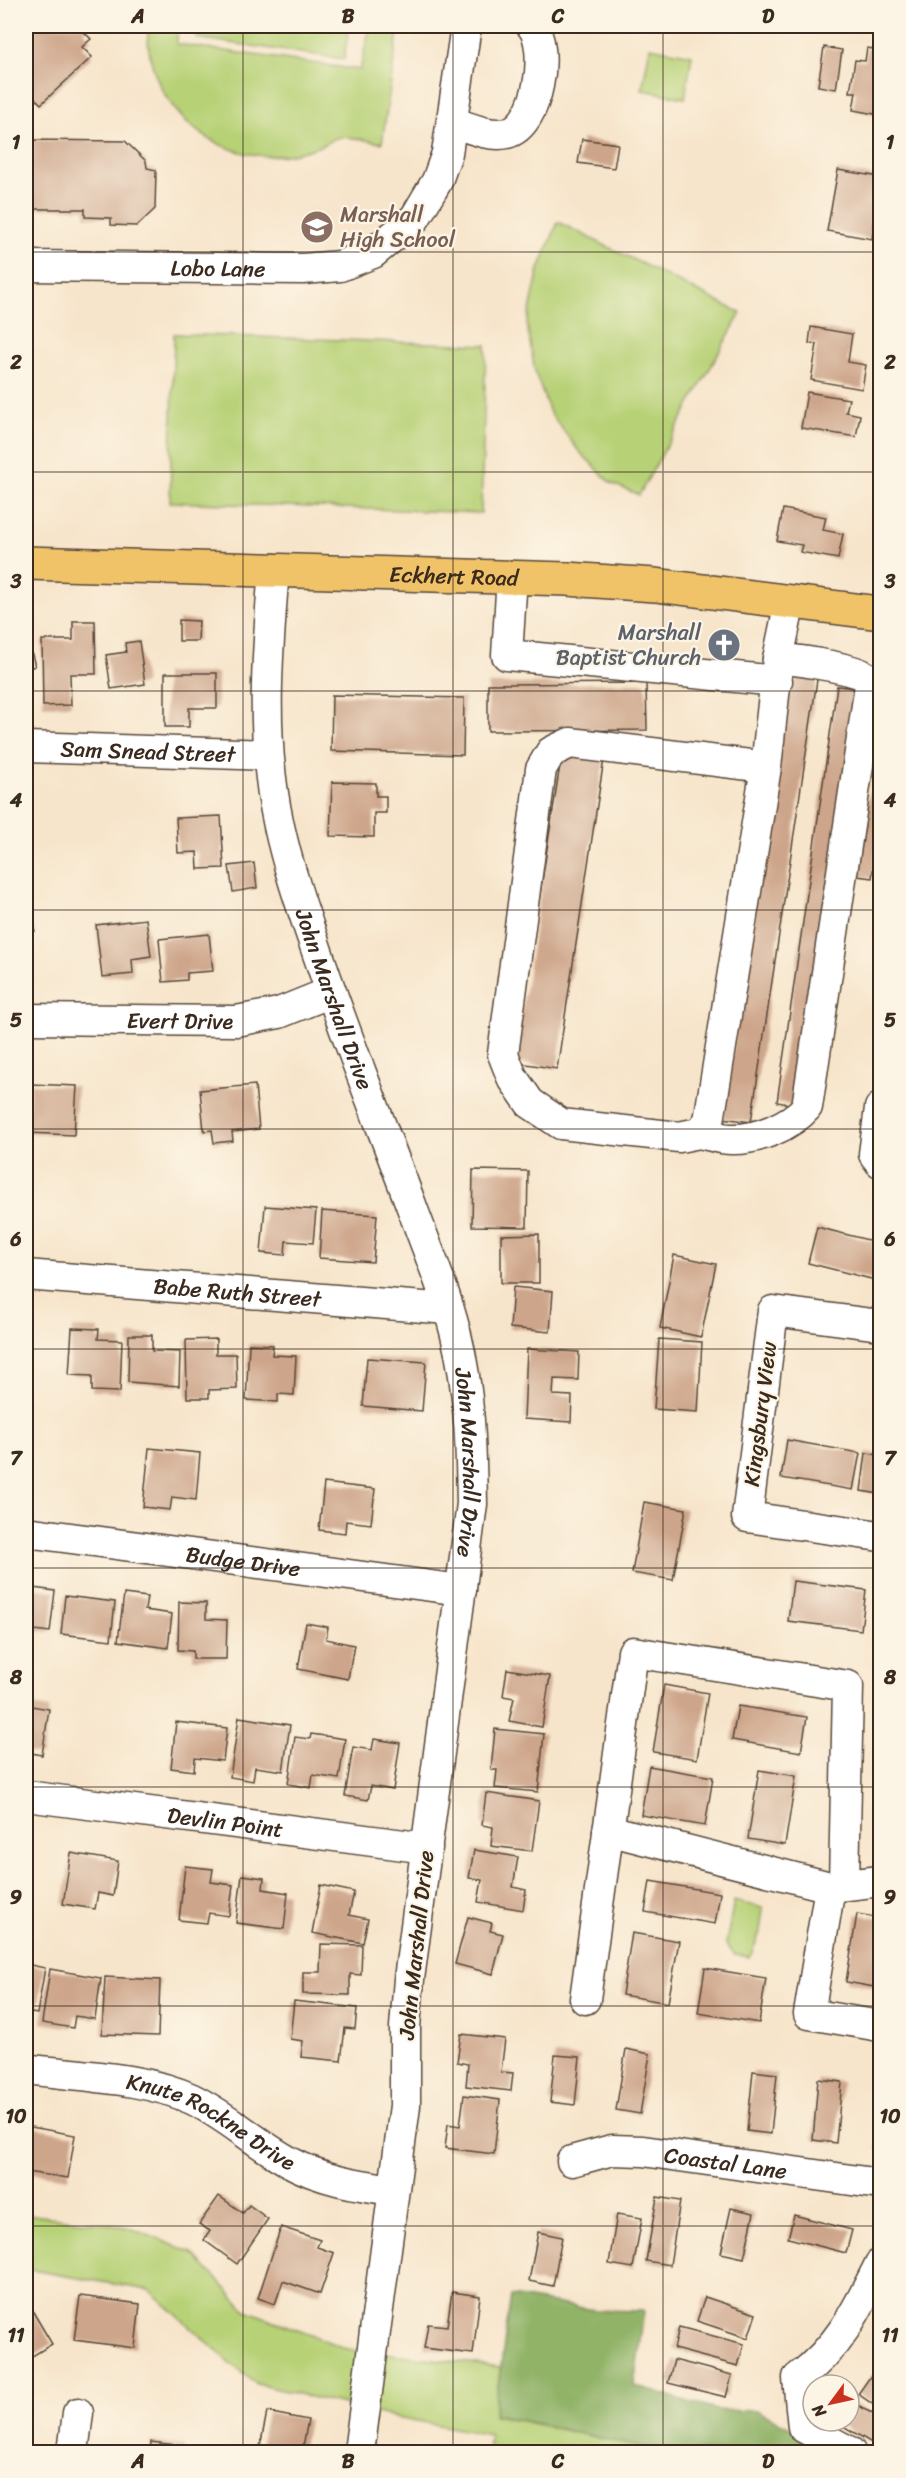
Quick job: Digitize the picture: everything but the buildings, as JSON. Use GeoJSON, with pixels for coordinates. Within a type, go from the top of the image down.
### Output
{"type":"FeatureCollection","features":[{"type":"Feature","properties":{"kind":"main road","name":"Eckhert Road"},"geometry":{"type":"LineString","coordinates":[[26,563],[512,577],[655,585],[880,611]]}},
{"type":"Feature","properties":{"kind":"street","name":"Lobo Lane"},"geometry":{"type":"LineString","coordinates":[[26,266],[303,269],[340,266],[373,253],[415,218],[437,181],[447,153],[466,26]]}},
{"type":"Feature","properties":{"kind":"street"},"geometry":{"type":"LineString","coordinates":[[452,122],[490,133],[507,133],[525,123],[535,100],[541,44],[532,26]]}},
{"type":"Feature","properties":{"kind":"street","name":"John Marshall Drive"},"geometry":{"type":"LineString","coordinates":[[274,569],[268,644],[268,754],[286,854],[331,992],[448,1309],[467,1390],[471,1440],[472,1504],[409,1979],[405,2027],[405,2106],[359,2452]]}},
{"type":"Feature","properties":{"kind":"street"},"geometry":{"type":"LineString","coordinates":[[512,577],[507,655],[778,670],[795,659],[855,672],[866,677],[870,685],[807,1107],[786,1125],[759,1134],[731,1139],[699,1133],[679,1137],[561,1124],[530,1103],[512,1077],[503,1054],[541,769],[551,752],[570,743],[766,767]]}},
{"type":"Feature","properties":{"kind":"street"},"geometry":{"type":"LineString","coordinates":[[699,1133],[710,1121],[790,601]]}},
{"type":"Feature","properties":{"kind":"street","name":"Sam Snead Street"},"geometry":{"type":"LineString","coordinates":[[26,747],[268,754]]}},
{"type":"Feature","properties":{"kind":"street","name":"Evert Drive"},"geometry":{"type":"LineString","coordinates":[[26,1019],[236,1021],[279,1012],[331,992]]}},
{"type":"Feature","properties":{"kind":"street"},"geometry":{"type":"LineString","coordinates":[[880,1108],[874,1154],[880,1162]]}},
{"type":"Feature","properties":{"kind":"street","name":"Babe Ruth Street"},"geometry":{"type":"LineString","coordinates":[[26,1275],[448,1309]]}},
{"type":"Feature","properties":{"kind":"street","name":"Kingsbury View"},"geometry":{"type":"LineString","coordinates":[[880,1325],[773,1311],[747,1516],[880,1536]]}},
{"type":"Feature","properties":{"kind":"street","name":"Budge Drive"},"geometry":{"type":"LineString","coordinates":[[26,1532],[461,1590]]}},
{"type":"Feature","properties":{"kind":"street"},"geometry":{"type":"LineString","coordinates":[[585,2000],[633,1652],[848,1686],[837,1886],[809,2014],[880,2026]]}},
{"type":"Feature","properties":{"kind":"street","name":"Devlin Point"},"geometry":{"type":"LineString","coordinates":[[26,1796],[427,1848]]}},
{"type":"Feature","properties":{"kind":"street"},"geometry":{"type":"LineString","coordinates":[[608,1830],[837,1886],[880,1881]]}},
{"type":"Feature","properties":{"kind":"street","name":"Knute Rockne Drive"},"geometry":{"type":"LineString","coordinates":[[26,2069],[160,2087],[220,2114],[288,2161],[309,2171],[348,2184],[393,2190]]}},
{"type":"Feature","properties":{"kind":"street","name":"Coastal Lane"},"geometry":{"type":"LineString","coordinates":[[572,2162],[612,2150],[643,2151],[880,2184]]}},
{"type":"Feature","properties":{"kind":"street"},"geometry":{"type":"LineString","coordinates":[[850,2452],[803,2427],[798,2378],[820,2362],[837,2342],[880,2264]]}},
{"type":"Feature","properties":{"kind":"street"},"geometry":{"type":"LineString","coordinates":[[73,2452],[78,2413]]}},
{"type":"Feature","properties":{"kind":"green space"},"geometry":{"type":"Polygon","coordinates":[[[148,26],[177,26],[177,44],[360,70],[370,26],[399,26],[382,143],[338,137],[302,152],[271,156],[245,153],[222,145],[200,133],[182,117],[167,97],[156,75],[149,51],[148,26]]]}},
{"type":"Feature","properties":{"kind":"green space"},"geometry":{"type":"Polygon","coordinates":[[[197,26],[349,26],[344,59],[196,38],[197,26]]]}},
{"type":"Feature","properties":{"kind":"green space"},"geometry":{"type":"Polygon","coordinates":[[[650,47],[692,55],[685,98],[642,90],[650,47]]]}},
{"type":"Feature","properties":{"kind":"green space"},"geometry":{"type":"Polygon","coordinates":[[[558,222],[741,313],[639,495],[611,483],[578,450],[550,413],[535,372],[527,324],[539,269],[558,222]]]}},
{"type":"Feature","properties":{"kind":"green space"},"geometry":{"type":"Polygon","coordinates":[[[174,334],[486,345],[481,513],[170,502],[174,334]]]}},
{"type":"Feature","properties":{"kind":"green space"},"geometry":{"type":"Polygon","coordinates":[[[734,1901],[763,1908],[760,1932],[750,1957],[735,1955],[726,1944],[734,1901]]]}},
{"type":"Feature","properties":{"kind":"green space"},"geometry":{"type":"Polygon","coordinates":[[[26,2214],[127,2227],[191,2252],[246,2310],[347,2349],[501,2367],[494,2415],[662,2452],[488,2452],[490,2435],[381,2414],[257,2384],[230,2363],[149,2290],[26,2269],[26,2214]]]}},
{"type":"Feature","properties":{"kind":"green space"},"geometry":{"type":"Polygon","coordinates":[[[511,2296],[595,2310],[644,2311],[634,2386],[716,2410],[758,2411],[794,2429],[810,2452],[662,2452],[494,2414],[511,2296]]]}},
{"type":"Feature","properties":{"kind":"place","name":"Marshall High School"},"geometry":{"type":"Point","coordinates":[317,227]}},
{"type":"Feature","properties":{"kind":"place","name":"Marshall Baptist Church"},"geometry":{"type":"Point","coordinates":[724,645]}}]}
